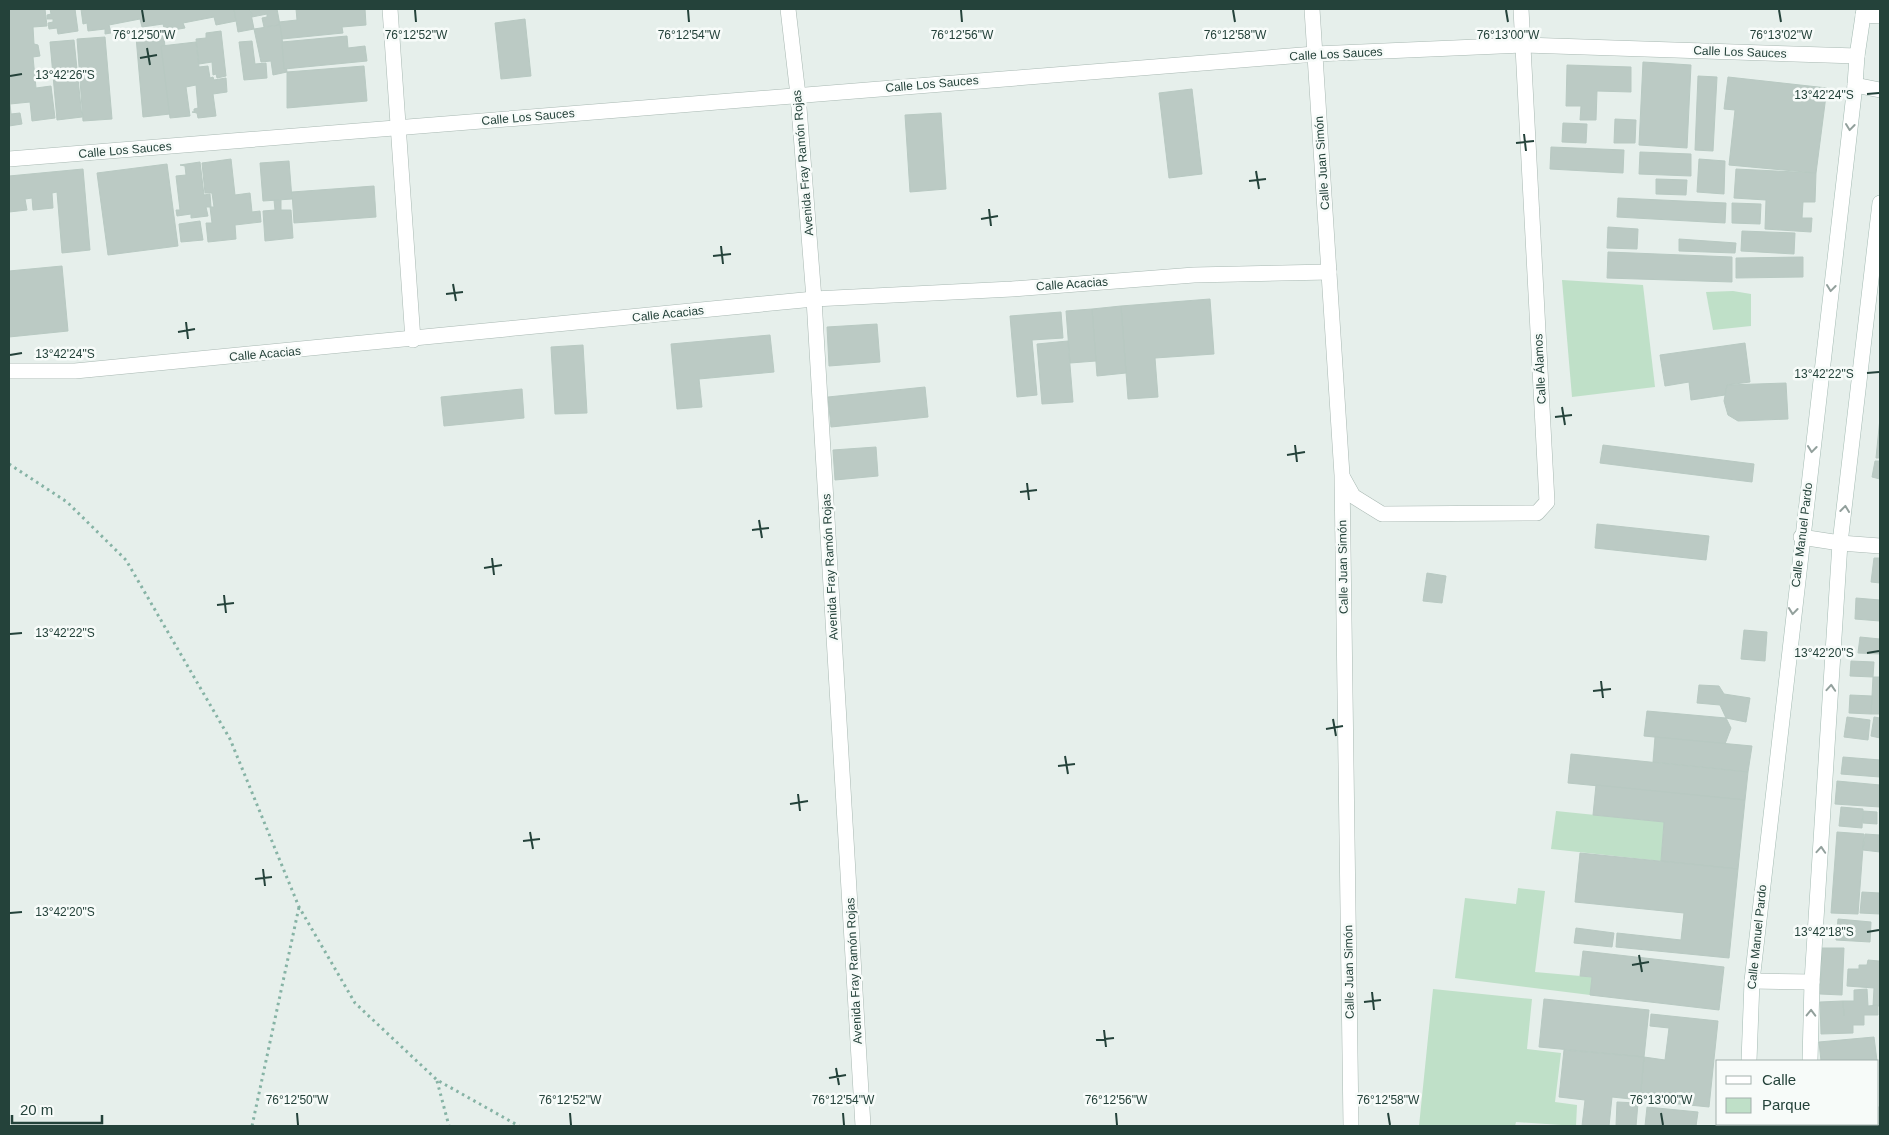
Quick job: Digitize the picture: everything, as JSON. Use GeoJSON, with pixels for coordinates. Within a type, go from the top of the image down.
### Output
{"type":"FeatureCollection","features":[{"type":"Feature","properties":{"kind":"street"},"geometry":{"type":"LineString","coordinates":[[390,9],[413,340]]}},
{"type":"Feature","properties":{"kind":"street","name":"Avenida Fray Ramón Rojas"},"geometry":{"type":"LineString","coordinates":[[788,9],[798,95],[814,299],[863,1126]]}},
{"type":"Feature","properties":{"kind":"street","name":"Calle Juan Simón"},"geometry":{"type":"LineString","coordinates":[[1312,9],[1342,475],[1352,1126]]}},
{"type":"Feature","properties":{"kind":"street","name":"Calle Álamos"},"geometry":{"type":"LineString","coordinates":[[1342,475],[1353,496],[1382,514],[1537,513],[1547,502],[1521,9]]}},
{"type":"Feature","properties":{"kind":"street"},"geometry":{"type":"LineString","coordinates":[[1864,12],[1880,16]]}},
{"type":"Feature","properties":{"kind":"street","name":"Calle Manuel Pardo"},"geometry":{"type":"LineString","coordinates":[[1749,1060],[1752,981],[1801,537],[1855,85],[1856,56],[1864,12]]}},
{"type":"Feature","properties":{"kind":"street","name":"Calle Los Sauces"},"geometry":{"type":"LineString","coordinates":[[9,159],[1315,54],[1523,45],[1856,56]]}},
{"type":"Feature","properties":{"kind":"street"},"geometry":{"type":"LineString","coordinates":[[1855,85],[1880,90]]}},
{"type":"Feature","properties":{"kind":"street"},"geometry":{"type":"LineString","coordinates":[[1810,1060],[1812,982],[1840,544],[1880,203]]}},
{"type":"Feature","properties":{"kind":"street","name":"Calle Acacias"},"geometry":{"type":"LineString","coordinates":[[9,371],[75,372],[814,299],[1012,288],[1194,274],[1329,272]]}},
{"type":"Feature","properties":{"kind":"street"},"geometry":{"type":"LineString","coordinates":[[1801,537],[1840,544],[1880,546]]}},
{"type":"Feature","properties":{"kind":"street"},"geometry":{"type":"LineString","coordinates":[[1752,981],[1812,982]]}},
{"type":"Feature","properties":{"kind":"path"},"geometry":{"type":"LineString","coordinates":[[9,464],[67,502],[126,560],[230,739],[299,907],[355,1004],[437,1080],[519,1126]]}},
{"type":"Feature","properties":{"kind":"path"},"geometry":{"type":"LineString","coordinates":[[252,1126],[299,907]]}},
{"type":"Feature","properties":{"kind":"path"},"geometry":{"type":"LineString","coordinates":[[437,1080],[449,1126]]}},
{"type":"Feature","properties":{"kind":"green space"},"geometry":{"type":"Polygon","coordinates":[[[1562,280],[1643,285],[1655,387],[1572,397],[1562,280]]]}},
{"type":"Feature","properties":{"kind":"green space"},"geometry":{"type":"Polygon","coordinates":[[[1733,291],[1751,294],[1751,326],[1713,330],[1706,292],[1733,291]]]}},
{"type":"Feature","properties":{"kind":"green space"},"geometry":{"type":"Polygon","coordinates":[[[1556,811],[1664,822],[1661,861],[1551,849],[1556,811]]]}},
{"type":"Feature","properties":{"kind":"green space"},"geometry":{"type":"Polygon","coordinates":[[[1518,888],[1545,891],[1535,972],[1592,977],[1590,995],[1455,978],[1465,898],[1516,904],[1518,888]]]}},
{"type":"Feature","properties":{"kind":"green space"},"geometry":{"type":"Polygon","coordinates":[[[1433,989],[1532,999],[1527,1049],[1561,1053],[1555,1102],[1577,1105],[1576,1126],[1516,1122],[1515,1126],[1419,1126],[1433,989]]]}},
{"type":"Feature","properties":{"kind":"building"},"geometry":{"type":"Polygon","coordinates":[[[9,9],[45,9],[47,26],[33,27],[34,44],[38,45],[40,56],[33,57],[36,88],[51,86],[55,118],[32,121],[30,102],[10,104],[11,114],[20,113],[22,124],[9,126],[9,9]]]}},
{"type":"Feature","properties":{"kind":"building"},"geometry":{"type":"Polygon","coordinates":[[[50,9],[75,9],[78,31],[58,34],[57,28],[49,29],[48,23],[53,22],[53,19],[47,19],[47,15],[51,14],[50,9]]]}},
{"type":"Feature","properties":{"kind":"building"},"geometry":{"type":"Polygon","coordinates":[[[81,9],[234,9],[236,21],[216,25],[214,17],[183,23],[185,28],[173,30],[172,27],[164,28],[163,24],[142,27],[140,19],[109,25],[111,33],[105,34],[105,29],[88,31],[87,23],[83,24],[81,9]]]}},
{"type":"Feature","properties":{"kind":"building"},"geometry":{"type":"Polygon","coordinates":[[[234,9],[250,9],[254,29],[238,32],[234,9]]]}},
{"type":"Feature","properties":{"kind":"building"},"geometry":{"type":"Polygon","coordinates":[[[251,9],[277,9],[280,25],[264,27],[262,18],[267,17],[267,14],[252,17],[251,9]]]}},
{"type":"Feature","properties":{"kind":"building"},"geometry":{"type":"Polygon","coordinates":[[[296,9],[365,9],[366,25],[342,27],[343,33],[282,39],[279,22],[297,20],[296,9]]]}},
{"type":"Feature","properties":{"kind":"building"},"geometry":{"type":"Polygon","coordinates":[[[525,19],[531,76],[501,79],[495,23],[525,19]]]}},
{"type":"Feature","properties":{"kind":"building"},"geometry":{"type":"Polygon","coordinates":[[[280,25],[287,72],[273,75],[271,61],[261,62],[254,29],[280,25]]]}},
{"type":"Feature","properties":{"kind":"building"},"geometry":{"type":"Polygon","coordinates":[[[221,31],[226,76],[217,78],[216,74],[213,75],[212,62],[199,64],[196,39],[206,38],[206,33],[221,31]]]}},
{"type":"Feature","properties":{"kind":"building"},"geometry":{"type":"Polygon","coordinates":[[[164,35],[170,114],[143,117],[136,37],[164,35]]]}},
{"type":"Feature","properties":{"kind":"building"},"geometry":{"type":"Polygon","coordinates":[[[347,36],[348,48],[365,46],[367,61],[284,69],[282,42],[347,36]]]}},
{"type":"Feature","properties":{"kind":"building"},"geometry":{"type":"Polygon","coordinates":[[[105,37],[112,119],[83,121],[77,39],[105,37]]]}},
{"type":"Feature","properties":{"kind":"building"},"geometry":{"type":"Polygon","coordinates":[[[74,40],[82,117],[57,120],[50,42],[74,40]]]}},
{"type":"Feature","properties":{"kind":"building"},"geometry":{"type":"Polygon","coordinates":[[[252,41],[255,64],[266,63],[267,78],[244,80],[239,42],[252,41]]]}},
{"type":"Feature","properties":{"kind":"building"},"geometry":{"type":"Polygon","coordinates":[[[196,42],[199,67],[208,66],[210,78],[213,77],[214,80],[226,78],[227,92],[213,94],[216,116],[198,118],[197,113],[192,112],[198,108],[196,85],[186,87],[190,116],[170,118],[161,46],[196,42]]]}},
{"type":"Feature","properties":{"kind":"building"},"geometry":{"type":"Polygon","coordinates":[[[1643,62],[1691,65],[1687,148],[1639,145],[1643,62]]]}},
{"type":"Feature","properties":{"kind":"building"},"geometry":{"type":"Polygon","coordinates":[[[1567,65],[1631,67],[1631,92],[1597,91],[1596,120],[1580,120],[1581,106],[1566,106],[1567,65]]]}},
{"type":"Feature","properties":{"kind":"building"},"geometry":{"type":"Polygon","coordinates":[[[364,66],[367,101],[287,108],[287,72],[364,66]]]}},
{"type":"Feature","properties":{"kind":"building"},"geometry":{"type":"Polygon","coordinates":[[[1698,76],[1717,77],[1713,151],[1695,150],[1698,76]]]}},
{"type":"Feature","properties":{"kind":"building"},"geometry":{"type":"Polygon","coordinates":[[[1728,77],[1827,88],[1816,173],[1729,165],[1735,110],[1724,109],[1728,77]]]}},
{"type":"Feature","properties":{"kind":"building"},"geometry":{"type":"Polygon","coordinates":[[[1192,89],[1202,174],[1169,178],[1159,93],[1192,89]]]}},
{"type":"Feature","properties":{"kind":"building"},"geometry":{"type":"Polygon","coordinates":[[[941,113],[946,189],[910,192],[905,115],[941,113]]]}},
{"type":"Feature","properties":{"kind":"building"},"geometry":{"type":"Polygon","coordinates":[[[1615,119],[1636,120],[1635,143],[1614,143],[1615,119]]]}},
{"type":"Feature","properties":{"kind":"building"},"geometry":{"type":"Polygon","coordinates":[[[1563,123],[1587,124],[1586,143],[1562,142],[1563,123]]]}},
{"type":"Feature","properties":{"kind":"building"},"geometry":{"type":"Polygon","coordinates":[[[1551,147],[1624,150],[1623,173],[1550,169],[1551,147]]]}},
{"type":"Feature","properties":{"kind":"building"},"geometry":{"type":"Polygon","coordinates":[[[1640,152],[1691,154],[1691,176],[1639,174],[1640,152]]]}},
{"type":"Feature","properties":{"kind":"building"},"geometry":{"type":"Polygon","coordinates":[[[231,159],[235,195],[250,193],[252,212],[260,211],[261,222],[235,225],[236,239],[208,242],[206,223],[212,223],[210,207],[214,207],[212,193],[205,193],[202,163],[231,159]]]}},
{"type":"Feature","properties":{"kind":"building"},"geometry":{"type":"Polygon","coordinates":[[[1699,159],[1725,161],[1724,194],[1697,192],[1699,159]]]}},
{"type":"Feature","properties":{"kind":"building"},"geometry":{"type":"Polygon","coordinates":[[[289,161],[292,199],[263,201],[260,163],[289,161]]]}},
{"type":"Feature","properties":{"kind":"building"},"geometry":{"type":"Polygon","coordinates":[[[200,162],[204,195],[210,194],[211,207],[206,207],[208,216],[191,218],[191,214],[177,216],[176,210],[180,210],[176,176],[186,175],[185,166],[180,165],[200,162]]]}},
{"type":"Feature","properties":{"kind":"building"},"geometry":{"type":"Polygon","coordinates":[[[167,164],[178,246],[108,255],[97,173],[167,164]]]}},
{"type":"Feature","properties":{"kind":"building"},"geometry":{"type":"Polygon","coordinates":[[[83,169],[90,250],[62,253],[57,192],[52,193],[53,208],[33,210],[32,198],[25,199],[27,210],[9,212],[9,176],[83,169]]]}},
{"type":"Feature","properties":{"kind":"building"},"geometry":{"type":"Polygon","coordinates":[[[1736,169],[1816,173],[1815,202],[1803,202],[1802,218],[1812,218],[1811,232],[1765,229],[1766,200],[1734,198],[1736,169]]]}},
{"type":"Feature","properties":{"kind":"building"},"geometry":{"type":"Polygon","coordinates":[[[1656,179],[1687,180],[1686,195],[1656,194],[1656,179]]]}},
{"type":"Feature","properties":{"kind":"building"},"geometry":{"type":"Polygon","coordinates":[[[374,186],[376,217],[294,223],[292,192],[374,186]]]}},
{"type":"Feature","properties":{"kind":"building"},"geometry":{"type":"Polygon","coordinates":[[[1618,198],[1726,203],[1725,223],[1617,217],[1618,198]]]}},
{"type":"Feature","properties":{"kind":"building"},"geometry":{"type":"Polygon","coordinates":[[[274,200],[281,200],[281,210],[291,210],[293,238],[265,241],[263,211],[275,210],[274,200]]]}},
{"type":"Feature","properties":{"kind":"building"},"geometry":{"type":"Polygon","coordinates":[[[1732,203],[1761,204],[1760,224],[1732,223],[1732,203]]]}},
{"type":"Feature","properties":{"kind":"building"},"geometry":{"type":"Polygon","coordinates":[[[200,221],[203,240],[181,242],[179,224],[200,221]]]}},
{"type":"Feature","properties":{"kind":"building"},"geometry":{"type":"Polygon","coordinates":[[[1608,227],[1638,229],[1637,249],[1607,248],[1608,227]]]}},
{"type":"Feature","properties":{"kind":"building"},"geometry":{"type":"Polygon","coordinates":[[[1742,231],[1795,233],[1794,254],[1741,251],[1742,231]]]}},
{"type":"Feature","properties":{"kind":"building"},"geometry":{"type":"Polygon","coordinates":[[[1679,239],[1736,243],[1735,253],[1679,251],[1679,239]]]}},
{"type":"Feature","properties":{"kind":"building"},"geometry":{"type":"Polygon","coordinates":[[[1608,252],[1732,257],[1732,282],[1607,278],[1608,252]]]}},
{"type":"Feature","properties":{"kind":"building"},"geometry":{"type":"Polygon","coordinates":[[[1803,257],[1803,277],[1736,278],[1736,258],[1803,257]]]}},
{"type":"Feature","properties":{"kind":"building"},"geometry":{"type":"Polygon","coordinates":[[[62,266],[68,331],[9,337],[9,271],[62,266]]]}},
{"type":"Feature","properties":{"kind":"building"},"geometry":{"type":"Polygon","coordinates":[[[1210,299],[1214,354],[1155,358],[1158,397],[1128,399],[1121,306],[1210,299]]]}},
{"type":"Feature","properties":{"kind":"building"},"geometry":{"type":"Polygon","coordinates":[[[1121,306],[1126,373],[1097,376],[1092,309],[1121,306]]]}},
{"type":"Feature","properties":{"kind":"building"},"geometry":{"type":"Polygon","coordinates":[[[1092,309],[1096,361],[1070,363],[1066,311],[1092,309]]]}},
{"type":"Feature","properties":{"kind":"building"},"geometry":{"type":"Polygon","coordinates":[[[1061,312],[1063,338],[1032,340],[1037,395],[1017,397],[1010,316],[1061,312]]]}},
{"type":"Feature","properties":{"kind":"building"},"geometry":{"type":"Polygon","coordinates":[[[877,324],[880,362],[829,366],[827,327],[877,324]]]}},
{"type":"Feature","properties":{"kind":"building"},"geometry":{"type":"Polygon","coordinates":[[[770,335],[774,372],[699,379],[702,407],[677,409],[671,344],[770,335]]]}},
{"type":"Feature","properties":{"kind":"building"},"geometry":{"type":"Polygon","coordinates":[[[1068,341],[1073,402],[1042,404],[1037,344],[1068,341]]]}},
{"type":"Feature","properties":{"kind":"building"},"geometry":{"type":"Polygon","coordinates":[[[1745,343],[1750,382],[1727,385],[1725,395],[1691,400],[1689,382],[1665,386],[1660,355],[1745,343]]]}},
{"type":"Feature","properties":{"kind":"building"},"geometry":{"type":"Polygon","coordinates":[[[583,345],[587,413],[555,414],[551,347],[583,345]]]}},
{"type":"Feature","properties":{"kind":"building"},"geometry":{"type":"Polygon","coordinates":[[[1786,383],[1788,419],[1738,421],[1728,415],[1724,401],[1727,385],[1786,383]]]}},
{"type":"Feature","properties":{"kind":"building"},"geometry":{"type":"Polygon","coordinates":[[[925,387],[928,417],[831,427],[828,397],[925,387]]]}},
{"type":"Feature","properties":{"kind":"building"},"geometry":{"type":"Polygon","coordinates":[[[522,389],[524,418],[444,426],[441,397],[522,389]]]}},
{"type":"Feature","properties":{"kind":"building"},"geometry":{"type":"Polygon","coordinates":[[[1880,418],[1880,458],[1876,458],[1880,418]]]}},
{"type":"Feature","properties":{"kind":"building"},"geometry":{"type":"Polygon","coordinates":[[[1603,445],[1754,464],[1752,482],[1600,463],[1603,445]]]}},
{"type":"Feature","properties":{"kind":"building"},"geometry":{"type":"Polygon","coordinates":[[[876,447],[878,476],[835,480],[833,450],[876,447]]]}},
{"type":"Feature","properties":{"kind":"building"},"geometry":{"type":"Polygon","coordinates":[[[1875,461],[1880,461],[1880,479],[1872,477],[1875,461]]]}},
{"type":"Feature","properties":{"kind":"building"},"geometry":{"type":"Polygon","coordinates":[[[1597,524],[1709,536],[1706,560],[1595,548],[1597,524]]]}},
{"type":"Feature","properties":{"kind":"building"},"geometry":{"type":"Polygon","coordinates":[[[1874,558],[1880,558],[1880,583],[1871,582],[1874,558]]]}},
{"type":"Feature","properties":{"kind":"building"},"geometry":{"type":"Polygon","coordinates":[[[1427,573],[1446,576],[1442,603],[1423,601],[1427,573]]]}},
{"type":"Feature","properties":{"kind":"building"},"geometry":{"type":"Polygon","coordinates":[[[1856,598],[1880,600],[1880,621],[1855,619],[1856,598]]]}},
{"type":"Feature","properties":{"kind":"building"},"geometry":{"type":"Polygon","coordinates":[[[1744,630],[1767,632],[1765,661],[1741,659],[1744,630]]]}},
{"type":"Feature","properties":{"kind":"building"},"geometry":{"type":"Polygon","coordinates":[[[1860,637],[1880,639],[1880,654],[1858,653],[1860,637]]]}},
{"type":"Feature","properties":{"kind":"building"},"geometry":{"type":"Polygon","coordinates":[[[1851,661],[1874,662],[1873,677],[1850,676],[1851,661]]]}},
{"type":"Feature","properties":{"kind":"building"},"geometry":{"type":"Polygon","coordinates":[[[1873,677],[1880,677],[1880,714],[1871,714],[1873,677]]]}},
{"type":"Feature","properties":{"kind":"building"},"geometry":{"type":"Polygon","coordinates":[[[1699,685],[1719,686],[1724,694],[1750,698],[1746,722],[1726,718],[1720,705],[1697,703],[1699,685]]]}},
{"type":"Feature","properties":{"kind":"building"},"geometry":{"type":"Polygon","coordinates":[[[1850,695],[1872,696],[1871,714],[1849,713],[1850,695]]]}},
{"type":"Feature","properties":{"kind":"building"},"geometry":{"type":"Polygon","coordinates":[[[1647,711],[1726,718],[1731,728],[1725,744],[1644,736],[1647,711]]]}},
{"type":"Feature","properties":{"kind":"building"},"geometry":{"type":"Polygon","coordinates":[[[1847,717],[1870,720],[1868,740],[1844,737],[1847,717]]]}},
{"type":"Feature","properties":{"kind":"building"},"geometry":{"type":"Polygon","coordinates":[[[1874,717],[1880,718],[1880,738],[1871,736],[1874,717]]]}},
{"type":"Feature","properties":{"kind":"building"},"geometry":{"type":"Polygon","coordinates":[[[1655,737],[1752,746],[1748,772],[1653,762],[1655,737]]]}},
{"type":"Feature","properties":{"kind":"building"},"geometry":{"type":"Polygon","coordinates":[[[1571,754],[1748,772],[1745,800],[1568,783],[1571,754]]]}},
{"type":"Feature","properties":{"kind":"building"},"geometry":{"type":"Polygon","coordinates":[[[1843,757],[1880,760],[1880,777],[1841,774],[1843,757]]]}},
{"type":"Feature","properties":{"kind":"building"},"geometry":{"type":"Polygon","coordinates":[[[1837,781],[1880,785],[1880,807],[1835,804],[1837,781]]]}},
{"type":"Feature","properties":{"kind":"building"},"geometry":{"type":"Polygon","coordinates":[[[1596,785],[1745,800],[1738,869],[1661,861],[1664,822],[1593,815],[1596,785]]]}},
{"type":"Feature","properties":{"kind":"building"},"geometry":{"type":"Polygon","coordinates":[[[1841,807],[1863,809],[1862,828],[1839,826],[1841,807]]]}},
{"type":"Feature","properties":{"kind":"building"},"geometry":{"type":"Polygon","coordinates":[[[1863,811],[1877,812],[1877,824],[1863,823],[1863,811]]]}},
{"type":"Feature","properties":{"kind":"building"},"geometry":{"type":"Polygon","coordinates":[[[1837,832],[1864,834],[1858,914],[1831,913],[1837,832]]]}},
{"type":"Feature","properties":{"kind":"building"},"geometry":{"type":"Polygon","coordinates":[[[1865,834],[1880,835],[1880,852],[1863,850],[1865,834]]]}},
{"type":"Feature","properties":{"kind":"building"},"geometry":{"type":"Polygon","coordinates":[[[1580,853],[1738,869],[1729,958],[1616,947],[1617,933],[1681,940],[1684,913],[1575,902],[1580,853]]]}},
{"type":"Feature","properties":{"kind":"building"},"geometry":{"type":"Polygon","coordinates":[[[1862,892],[1880,893],[1880,914],[1860,913],[1862,892]]]}},
{"type":"Feature","properties":{"kind":"building"},"geometry":{"type":"Polygon","coordinates":[[[1838,919],[1871,922],[1870,942],[1836,940],[1838,919]]]}},
{"type":"Feature","properties":{"kind":"building"},"geometry":{"type":"Polygon","coordinates":[[[1576,928],[1614,933],[1612,947],[1574,943],[1576,928]]]}},
{"type":"Feature","properties":{"kind":"building"},"geometry":{"type":"Polygon","coordinates":[[[1822,948],[1844,948],[1842,995],[1820,994],[1822,948]]]}},
{"type":"Feature","properties":{"kind":"building"},"geometry":{"type":"Polygon","coordinates":[[[1583,951],[1724,967],[1719,1010],[1590,995],[1592,977],[1580,976],[1583,951]]]}},
{"type":"Feature","properties":{"kind":"building"},"geometry":{"type":"Polygon","coordinates":[[[1868,960],[1879,961],[1880,964],[1880,1006],[1873,1006],[1874,988],[1847,986],[1848,969],[1859,969],[1859,965],[1867,965],[1868,960]]]}},
{"type":"Feature","properties":{"kind":"building"},"geometry":{"type":"Polygon","coordinates":[[[1867,989],[1868,1006],[1878,1005],[1878,1015],[1864,1015],[1864,1025],[1853,1025],[1853,1033],[1821,1034],[1820,1002],[1854,1001],[1854,990],[1867,989]]]}},
{"type":"Feature","properties":{"kind":"building"},"geometry":{"type":"Polygon","coordinates":[[[1544,999],[1649,1010],[1644,1057],[1539,1047],[1544,999]]]}},
{"type":"Feature","properties":{"kind":"building"},"geometry":{"type":"Polygon","coordinates":[[[1651,1014],[1718,1021],[1709,1107],[1640,1100],[1644,1057],[1665,1060],[1669,1028],[1650,1026],[1651,1014]]]}},
{"type":"Feature","properties":{"kind":"building"},"geometry":{"type":"Polygon","coordinates":[[[1874,1037],[1877,1060],[1821,1060],[1819,1042],[1874,1037]]]}},
{"type":"Feature","properties":{"kind":"building"},"geometry":{"type":"Polygon","coordinates":[[[1564,1050],[1644,1057],[1640,1100],[1612,1097],[1609,1126],[1582,1126],[1585,1100],[1559,1097],[1564,1050]]]}},
{"type":"Feature","properties":{"kind":"building"},"geometry":{"type":"Polygon","coordinates":[[[1617,1102],[1638,1103],[1636,1126],[1616,1126],[1617,1102]]]}},
{"type":"Feature","properties":{"kind":"building"},"geometry":{"type":"Polygon","coordinates":[[[1647,1107],[1698,1112],[1696,1126],[1645,1126],[1647,1107]]]}},
{"type":"Feature","properties":{"kind":"building"},"geometry":{"type":"Polygon","coordinates":[[[1880,1107],[1880,1126],[1829,1126],[1879,1125],[1880,1107]]]}}]}
